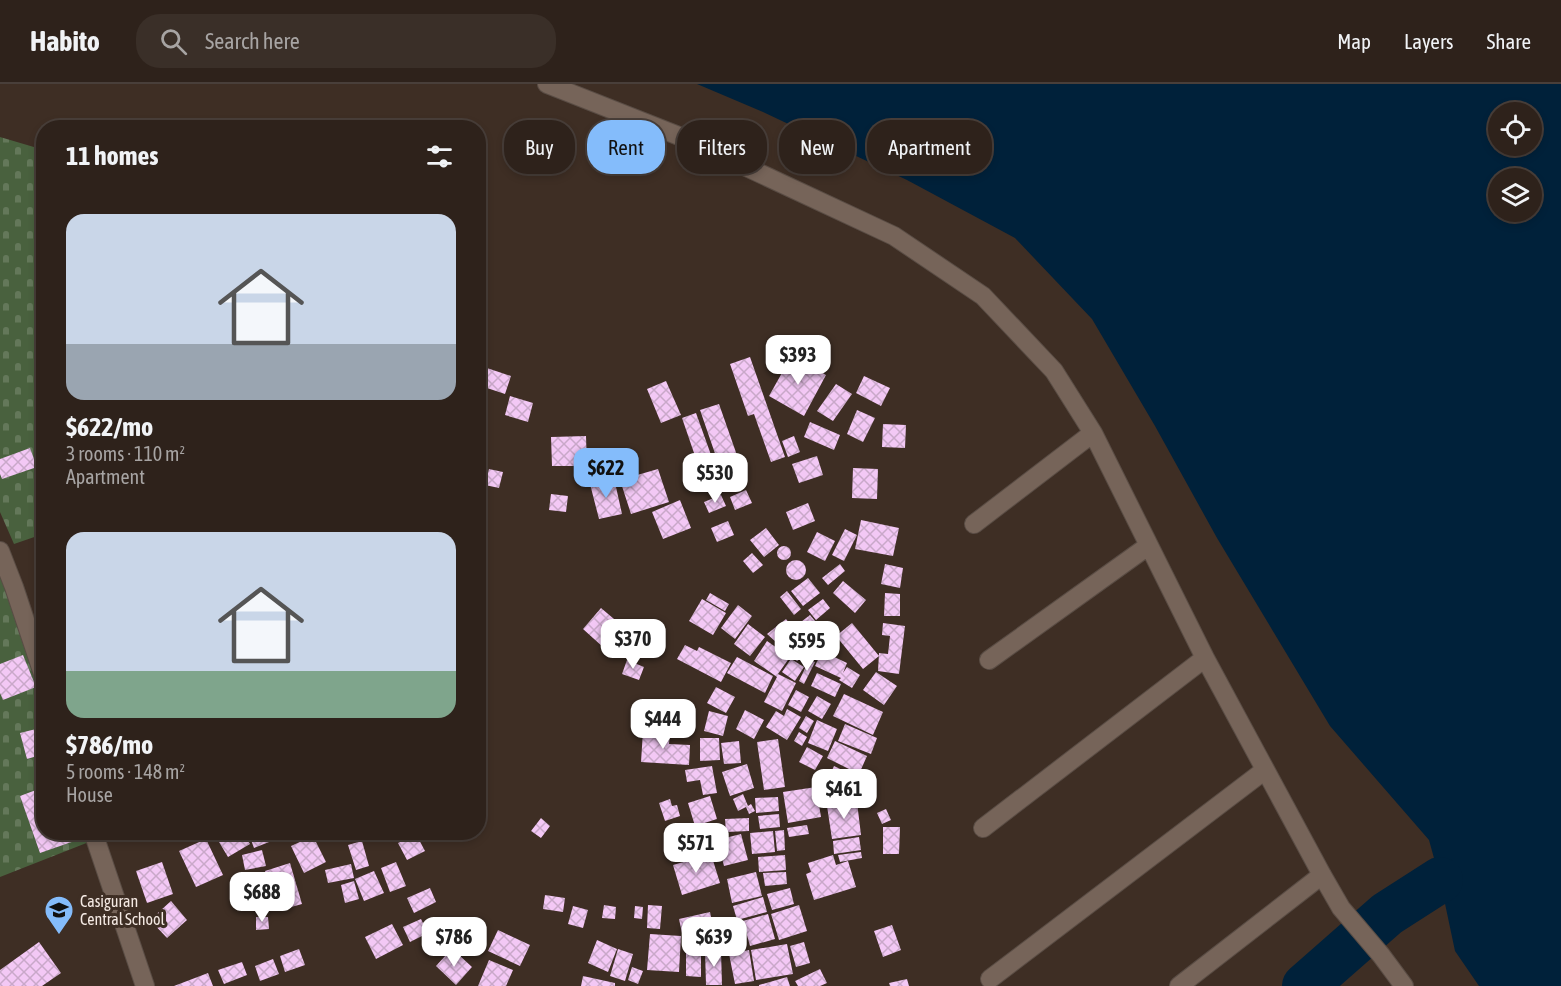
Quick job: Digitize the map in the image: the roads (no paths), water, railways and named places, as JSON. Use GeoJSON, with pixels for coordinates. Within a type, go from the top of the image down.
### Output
{"type":"FeatureCollection","features":[{"type":"Feature","properties":{"kind":"street"},"geometry":{"type":"LineString","coordinates":[[547,84],[684,138],[894,236],[984,296],[1054,371],[1093,433],[1205,658],[1322,875],[1341,908],[1404,986]]}},
{"type":"Feature","properties":{"kind":"street"},"geometry":{"type":"LineString","coordinates":[[974,524],[1093,433]]}},
{"type":"Feature","properties":{"kind":"street"},"geometry":{"type":"LineString","coordinates":[[989,660],[1148,546]]}},
{"type":"Feature","properties":{"kind":"street"},"geometry":{"type":"LineString","coordinates":[[0,551],[7,587],[36,658]]}},
{"type":"Feature","properties":{"kind":"street"},"geometry":{"type":"LineString","coordinates":[[983,828],[1205,658]]}},
{"type":"Feature","properties":{"kind":"street"},"geometry":{"type":"LineString","coordinates":[[990,979],[1265,770]]}},
{"type":"Feature","properties":{"kind":"street"},"geometry":{"type":"LineString","coordinates":[[96,840],[145,986]]}},
{"type":"Feature","properties":{"kind":"street"},"geometry":{"type":"LineString","coordinates":[[1179,986],[1322,875]]}},
{"type":"Feature","properties":{"kind":"water"},"geometry":{"type":"Polygon","coordinates":[[[697,84],[1561,84],[1561,986],[1479,986],[1455,951],[1429,840],[1330,726],[1217,538],[1092,319],[1015,238],[894,174],[992,174],[992,120],[867,120],[867,161],[855,155],[855,120],[780,120],[697,84]]]}},
{"type":"Feature","properties":{"kind":"waterway"},"geometry":{"type":"LineString","coordinates":[[1305,986],[1387,914],[1440,880]]}},
{"type":"Feature","properties":{"kind":"place","name":"Casiguran Central School"},"geometry":{"type":"Point","coordinates":[59,936]}}]}
